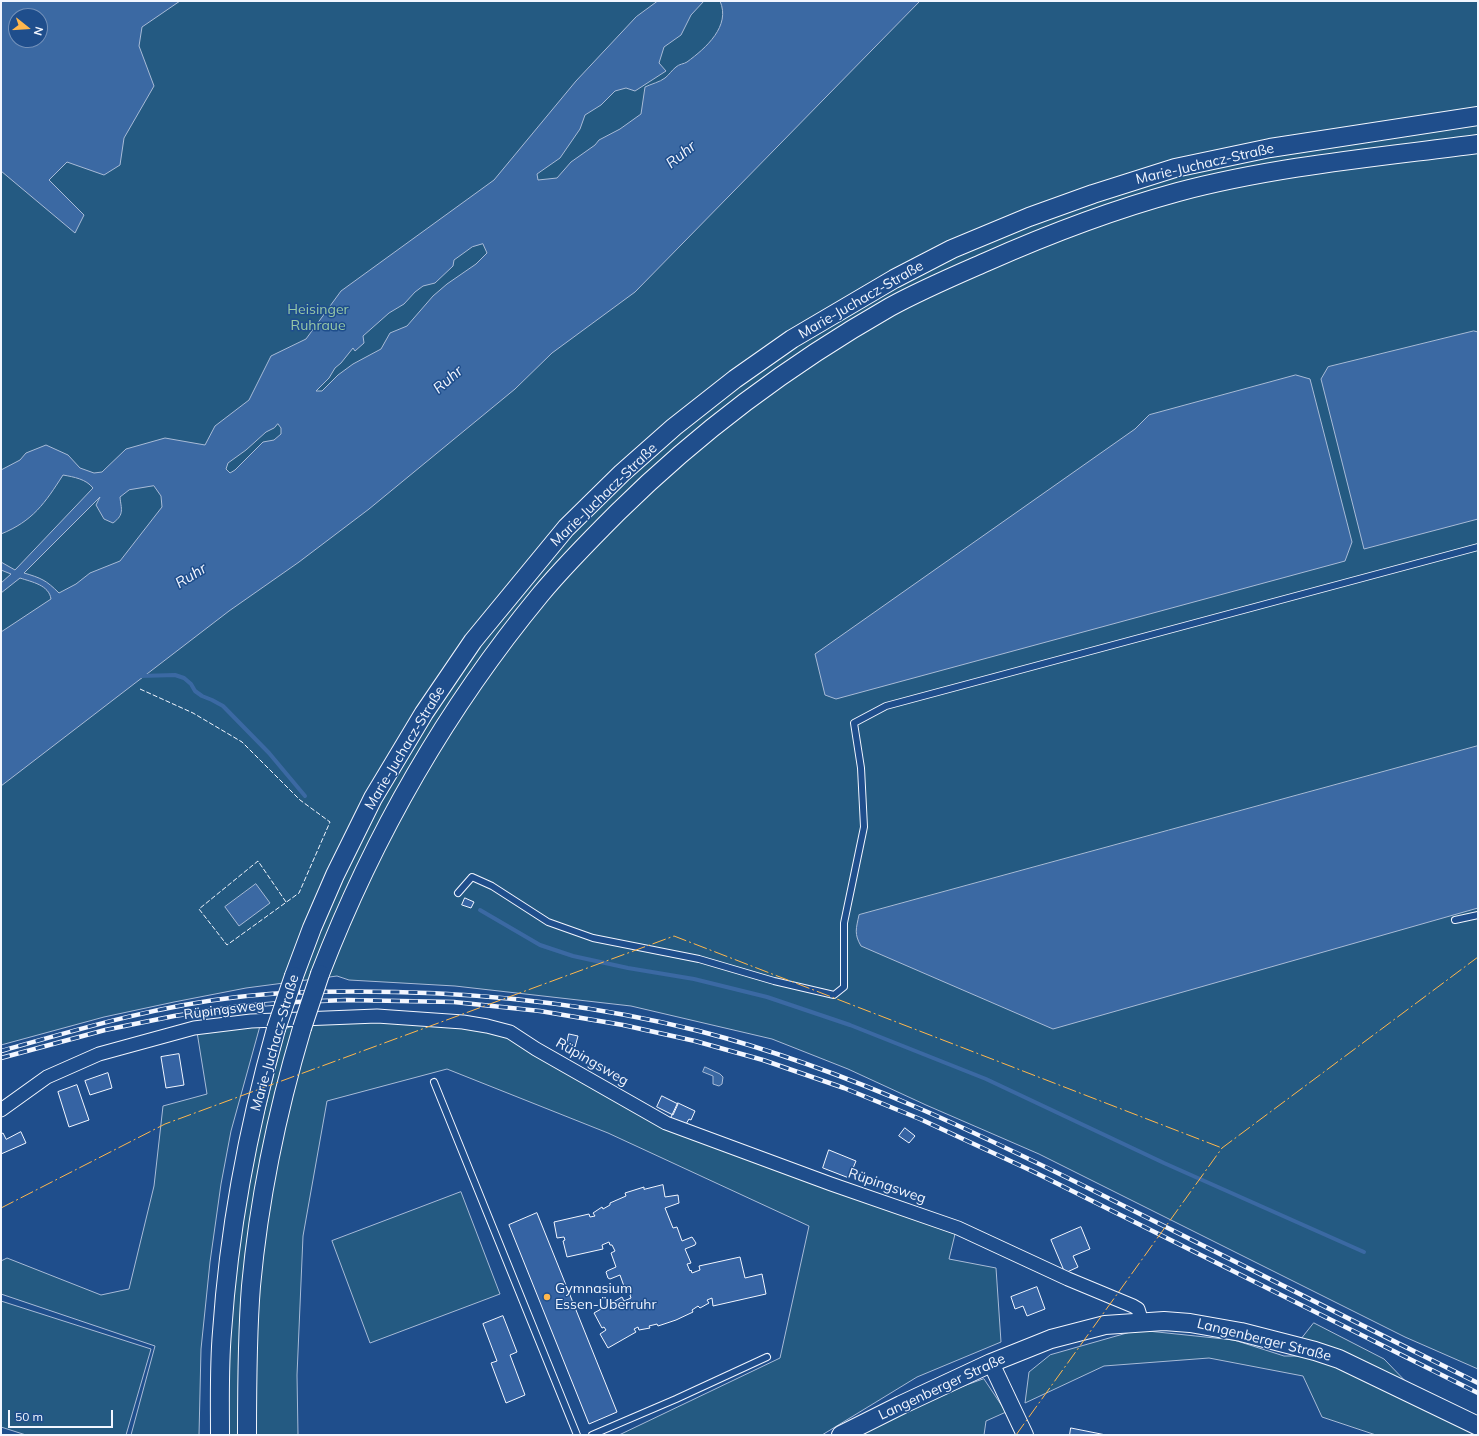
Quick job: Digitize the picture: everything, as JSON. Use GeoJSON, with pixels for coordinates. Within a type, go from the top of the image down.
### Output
{"type":"FeatureCollection","features":[{"type":"Feature","properties":{"kind":"main road","name":"Marie-Juchacz-Straße"},"geometry":{"type":"LineString","coordinates":[[220,1435],[220,1372],[222,1333],[226,1286],[237,1204],[262,1077],[276,1029],[312,928],[335,875],[373,798],[424,713],[473,641],[566,528],[622,473],[674,427],[735,379],[792,339],[894,279],[952,249],[1029,217],[1093,194],[1175,168],[1270,148],[1478,116]]}},
{"type":"Feature","properties":{"kind":"main road","name":"Marie-Juchacz-Straße"},"geometry":{"type":"LineString","coordinates":[[247,1435],[247,1374],[251,1286],[257,1242],[274,1136],[287,1077],[320,974],[361,877],[397,807],[445,725],[492,657],[541,593],[589,541],[643,488],[691,445],[751,398],[814,354],[892,306],[958,274],[1040,238],[1104,214],[1181,192],[1274,172],[1478,144]]}},
{"type":"Feature","properties":{"kind":"main road","name":"Langenberger Straße"},"geometry":{"type":"LineString","coordinates":[[841,1435],[991,1363],[1051,1338],[1106,1325],[1164,1321],[1190,1323],[1241,1332],[1315,1351],[1339,1359],[1478,1426]]}},
{"type":"Feature","properties":{"kind":"street","name":"Rüpingsweg"},"geometry":{"type":"LineString","coordinates":[[1,1110],[47,1077],[92,1057],[154,1038],[194,1028],[251,1021],[377,1016],[463,1022],[487,1026],[510,1032],[536,1049],[666,1123],[830,1184],[958,1228],[1133,1306],[1138,1309],[1142,1322]]}},
{"type":"Feature","properties":{"kind":"street"},"geometry":{"type":"LineString","coordinates":[[991,1363],[1025,1435]]}},
{"type":"Feature","properties":{"kind":"lane"},"geometry":{"type":"LineString","coordinates":[[458,893],[472,877],[492,886],[548,922],[593,938],[699,959],[774,981],[834,995],[844,987],[844,923],[864,826],[861,768],[854,723],[886,706],[1478,547]]}},
{"type":"Feature","properties":{"kind":"lane"},"geometry":{"type":"LineString","coordinates":[[1455,920],[1478,915]]}},
{"type":"Feature","properties":{"kind":"lane"},"geometry":{"type":"LineString","coordinates":[[434,1082],[577,1435]]}},
{"type":"Feature","properties":{"kind":"lane"},"geometry":{"type":"LineString","coordinates":[[592,1435],[676,1399],[766,1357]]}},
{"type":"Feature","properties":{"kind":"green space","name":"Heisinger Ruhraue"},"geometry":{"type":"Polygon","coordinates":[[[1,1],[1478,1],[1478,1369],[1405,1337],[1039,1154],[848,1069],[772,1039],[631,1006],[455,986],[349,980],[337,976],[246,988],[104,1017],[1,1045],[1,1]]]}},
{"type":"Feature","properties":{"kind":"green space"},"geometry":{"type":"Polygon","coordinates":[[[311,1020],[463,1025],[508,1036],[645,1116],[955,1234],[949,1259],[996,1268],[1001,1342],[917,1377],[822,1435],[619,1435],[780,1358],[809,1226],[608,1133],[447,1069],[327,1101],[303,1236],[297,1375],[298,1435],[251,1435],[250,1417],[265,1206],[311,1020]]]}},
{"type":"Feature","properties":{"kind":"green space"},"geometry":{"type":"Polygon","coordinates":[[[260,1026],[231,1131],[221,1184],[210,1262],[201,1349],[199,1435],[131,1435],[155,1346],[1,1294],[1,1261],[7,1258],[101,1295],[129,1289],[154,1186],[163,1106],[207,1094],[197,1032],[260,1026]]]}},
{"type":"Feature","properties":{"kind":"green space"},"geometry":{"type":"Polygon","coordinates":[[[294,1026],[266,1136],[239,1435],[228,1435],[229,1347],[237,1252],[258,1137],[285,1029],[294,1026]]]}},
{"type":"Feature","properties":{"kind":"green space"},"geometry":{"type":"Polygon","coordinates":[[[461,1192],[500,1294],[370,1343],[332,1241],[461,1192]]]}},
{"type":"Feature","properties":{"kind":"green space"},"geometry":{"type":"Polygon","coordinates":[[[1,1301],[151,1349],[126,1435],[26,1435],[1,1427],[1,1301]]]}},
{"type":"Feature","properties":{"kind":"green space"},"geometry":{"type":"Polygon","coordinates":[[[1314,1323],[1384,1359],[1413,1389],[1299,1342],[1314,1323]]]}},
{"type":"Feature","properties":{"kind":"green space"},"geometry":{"type":"Polygon","coordinates":[[[1138,1330],[1234,1340],[1284,1356],[1313,1356],[1478,1431],[1478,1435],[1376,1435],[1322,1417],[1303,1376],[1209,1358],[1104,1366],[1025,1403],[1029,1372],[1050,1355],[1138,1330]]]}},
{"type":"Feature","properties":{"kind":"green space"},"geometry":{"type":"Polygon","coordinates":[[[984,1379],[1006,1412],[986,1421],[984,1435],[861,1435],[906,1407],[984,1379]]]}},
{"type":"Feature","properties":{"kind":"water"},"geometry":{"type":"Polygon","coordinates":[[[1,1],[180,1],[142,27],[139,46],[154,86],[124,138],[120,165],[104,175],[67,162],[49,180],[84,215],[75,233],[1,171],[1,1]]]}},
{"type":"Feature","properties":{"kind":"water","name":"Ruhr"},"geometry":{"type":"Polygon","coordinates":[[[658,1],[704,1],[691,15],[681,35],[664,47],[659,63],[666,71],[635,91],[626,88],[615,91],[601,105],[585,115],[580,129],[560,158],[537,174],[538,180],[557,178],[571,162],[595,145],[599,140],[620,129],[641,114],[645,87],[658,82],[666,77],[677,66],[687,62],[702,50],[715,36],[722,19],[723,10],[720,1],[920,1],[635,292],[552,353],[515,389],[369,509],[299,562],[229,611],[1,786],[1,632],[51,599],[50,594],[43,587],[20,578],[1,593],[1,583],[11,574],[1,570],[1,562],[15,570],[93,488],[83,480],[63,475],[44,503],[30,517],[12,529],[1,534],[1,470],[20,460],[26,453],[46,445],[68,455],[80,468],[94,473],[102,472],[126,449],[165,438],[205,445],[215,426],[249,400],[271,356],[306,339],[341,291],[494,180],[576,81],[636,17],[658,1]],[[483,244],[472,247],[454,260],[453,266],[435,283],[423,286],[404,304],[389,313],[363,336],[364,343],[355,351],[353,348],[335,368],[329,378],[316,391],[322,391],[338,375],[353,364],[381,349],[390,333],[407,326],[433,296],[447,284],[476,264],[487,253],[483,244]],[[278,424],[266,432],[246,450],[228,463],[226,469],[230,473],[235,470],[263,442],[274,440],[281,434],[281,428],[278,424]],[[154,486],[129,490],[120,497],[121,514],[117,520],[113,523],[104,519],[96,505],[100,497],[24,573],[43,580],[59,593],[76,584],[90,573],[120,561],[162,507],[161,496],[154,486]]]}},
{"type":"Feature","properties":{"kind":"water"},"geometry":{"type":"Polygon","coordinates":[[[1474,331],[1478,332],[1478,519],[1364,549],[1321,379],[1328,367],[1474,331]]]}},
{"type":"Feature","properties":{"kind":"water"},"geometry":{"type":"Polygon","coordinates":[[[1296,375],[1310,379],[1352,542],[1345,561],[836,699],[825,695],[815,654],[1135,429],[1149,415],[1296,375]]]}},
{"type":"Feature","properties":{"kind":"water"},"geometry":{"type":"Polygon","coordinates":[[[1478,746],[1478,908],[1053,1029],[861,946],[856,935],[859,915],[1478,746]]]}},
{"type":"Feature","properties":{"kind":"water"},"geometry":{"type":"Polygon","coordinates":[[[256,884],[270,903],[239,926],[225,907],[256,884]]]}},
{"type":"Feature","properties":{"kind":"water"},"geometry":{"type":"Polygon","coordinates":[[[705,1067],[723,1077],[722,1084],[719,1086],[713,1084],[713,1076],[703,1072],[705,1067]]]}},
{"type":"Feature","properties":{"kind":"building"},"geometry":{"type":"Polygon","coordinates":[[[465,898],[474,902],[471,908],[462,905],[465,898]]]}},
{"type":"Feature","properties":{"kind":"building"},"geometry":{"type":"Polygon","coordinates":[[[569,1034],[578,1036],[575,1047],[567,1044],[569,1034]]]}},
{"type":"Feature","properties":{"kind":"building"},"geometry":{"type":"Polygon","coordinates":[[[179,1054],[184,1085],[166,1088],[161,1057],[179,1054]]]}},
{"type":"Feature","properties":{"kind":"building"},"geometry":{"type":"Polygon","coordinates":[[[108,1073],[112,1088],[90,1095],[85,1081],[108,1073]]]}},
{"type":"Feature","properties":{"kind":"building"},"geometry":{"type":"Polygon","coordinates":[[[77,1085],[89,1120],[69,1127],[58,1092],[77,1085]]]}},
{"type":"Feature","properties":{"kind":"building"},"geometry":{"type":"Polygon","coordinates":[[[662,1096],[678,1104],[673,1115],[657,1107],[662,1096]]]}},
{"type":"Feature","properties":{"kind":"building"},"geometry":{"type":"Polygon","coordinates":[[[678,1103],[695,1111],[691,1120],[689,1119],[686,1124],[671,1118],[678,1103]]]}},
{"type":"Feature","properties":{"kind":"building"},"geometry":{"type":"Polygon","coordinates":[[[905,1128],[915,1136],[909,1143],[899,1136],[905,1128]]]}},
{"type":"Feature","properties":{"kind":"building"},"geometry":{"type":"Polygon","coordinates":[[[21,1132],[26,1143],[1,1154],[1,1134],[3,1133],[6,1139],[21,1132]]]}},
{"type":"Feature","properties":{"kind":"building"},"geometry":{"type":"Polygon","coordinates":[[[829,1150],[856,1161],[849,1178],[823,1168],[829,1150]]]}},
{"type":"Feature","properties":{"kind":"building"},"geometry":{"type":"Polygon","coordinates":[[[663,1185],[665,1197],[678,1195],[679,1203],[665,1208],[673,1228],[677,1227],[682,1241],[692,1237],[696,1243],[695,1245],[685,1249],[691,1263],[687,1264],[690,1271],[691,1270],[692,1273],[700,1270],[699,1266],[740,1257],[745,1278],[762,1274],[766,1294],[713,1306],[712,1298],[707,1300],[709,1303],[700,1308],[698,1306],[692,1310],[693,1312],[676,1320],[658,1326],[657,1324],[649,1326],[650,1328],[639,1330],[638,1327],[634,1329],[636,1332],[608,1348],[600,1334],[606,1330],[604,1327],[602,1328],[594,1313],[622,1297],[624,1301],[631,1298],[629,1288],[625,1289],[620,1275],[610,1279],[608,1278],[606,1272],[616,1267],[611,1253],[615,1251],[609,1242],[602,1245],[603,1249],[567,1257],[563,1241],[565,1240],[564,1237],[557,1238],[554,1222],[589,1214],[590,1217],[595,1216],[593,1213],[602,1207],[603,1209],[610,1205],[610,1203],[626,1196],[625,1193],[644,1187],[644,1189],[663,1185]]]}},
{"type":"Feature","properties":{"kind":"building"},"geometry":{"type":"Polygon","coordinates":[[[537,1213],[617,1412],[589,1424],[509,1225],[537,1213]]]}},
{"type":"Feature","properties":{"kind":"building"},"geometry":{"type":"Polygon","coordinates":[[[1081,1227],[1090,1249],[1073,1256],[1078,1267],[1065,1273],[1051,1240],[1081,1227]]]}},
{"type":"Feature","properties":{"kind":"building"},"geometry":{"type":"Polygon","coordinates":[[[1037,1287],[1045,1309],[1027,1316],[1023,1306],[1015,1309],[1011,1297],[1037,1287]]]}},
{"type":"Feature","properties":{"kind":"building"},"geometry":{"type":"Polygon","coordinates":[[[503,1316],[517,1352],[510,1355],[525,1395],[506,1403],[491,1363],[497,1361],[483,1324],[503,1316]]]}},
{"type":"Feature","properties":{"kind":"building"},"geometry":{"type":"Polygon","coordinates":[[[1071,1428],[1106,1435],[1070,1435],[1071,1428]]]}},
{"type":"Feature","properties":{"kind":"waterway"},"geometry":{"type":"LineString","coordinates":[[140,676],[175,675],[184,678],[191,684],[195,691],[223,706],[269,753],[305,796]]}},
{"type":"Feature","properties":{"kind":"waterway"},"geometry":{"type":"LineString","coordinates":[[480,910],[540,945],[573,956],[628,968],[694,979],[767,997],[850,1025],[986,1079],[1164,1163],[1364,1252]]}},
{"type":"Feature","properties":{"kind":"railway"},"geometry":{"type":"LineString","coordinates":[[1,1051],[118,1019],[178,1006],[238,997],[297,993],[395,992],[472,995],[586,1008],[661,1022],[756,1047],[866,1086],[921,1109],[1081,1184],[1478,1383]]}},
{"type":"Feature","properties":{"kind":"railway"},"geometry":{"type":"LineString","coordinates":[[1,1058],[105,1030],[174,1016],[241,1006],[346,1000],[454,1002],[540,1011],[623,1025],[695,1041],[763,1060],[844,1088],[920,1119],[1032,1171],[1478,1393]]}},
{"type":"Feature","properties":{"kind":"fence"},"geometry":{"type":"LineString","coordinates":[[140,689],[193,713],[242,742],[300,800],[330,822],[299,893],[227,945],[199,909],[258,861],[286,902]]}},
{"type":"Feature","properties":{"kind":"power"},"geometry":{"type":"LineString","coordinates":[[1,1208],[165,1124],[674,936],[1222,1148]]}},
{"type":"Feature","properties":{"kind":"power"},"geometry":{"type":"LineString","coordinates":[[1016,1435],[1222,1148],[1478,957]]}},
{"type":"Feature","properties":{"kind":"place","name":"Gymnasium Essen-Überruhr"},"geometry":{"type":"Point","coordinates":[547,1297]}}]}
